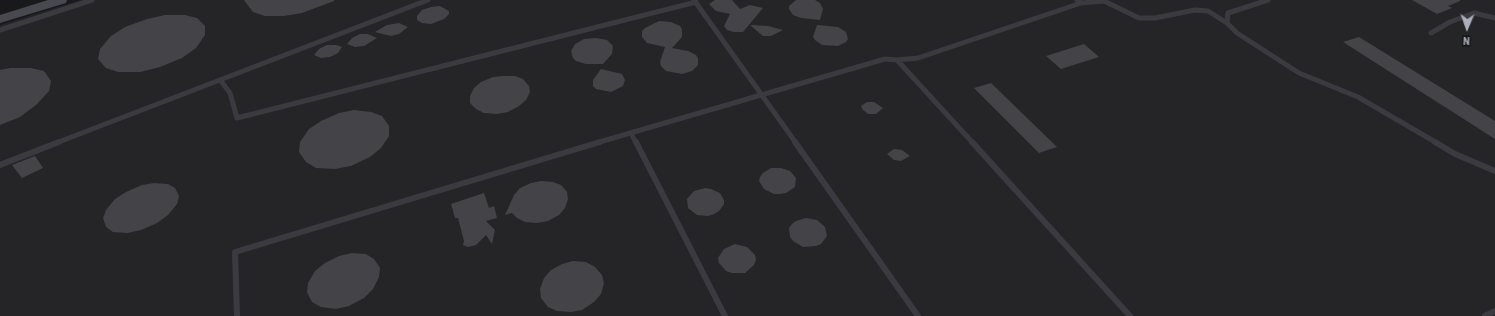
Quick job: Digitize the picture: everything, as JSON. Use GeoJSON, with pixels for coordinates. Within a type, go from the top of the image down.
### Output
{"type":"FeatureCollection","features":[{"type":"Feature","properties":{"kind":"main road"},"geometry":{"type":"LineString","coordinates":[[0,19],[61,0]]}},
{"type":"Feature","properties":{"kind":"lane"},"geometry":{"type":"LineString","coordinates":[[0,30],[92,0]]}},
{"type":"Feature","properties":{"kind":"lane"},"geometry":{"type":"LineString","coordinates":[[0,165],[428,0]]}},
{"type":"Feature","properties":{"kind":"lane"},"geometry":{"type":"LineString","coordinates":[[1227,23],[1228,13],[1268,0]]}},
{"type":"Feature","properties":{"kind":"lane"},"geometry":{"type":"LineString","coordinates":[[221,81],[230,93],[237,118],[695,1],[918,316]]}},
{"type":"Feature","properties":{"kind":"lane"},"geometry":{"type":"LineString","coordinates":[[237,316],[235,252],[878,60],[918,58],[1079,2],[1104,1],[1140,18],[1155,18],[1195,10],[1208,11],[1227,23],[1237,33],[1300,73],[1358,97],[1455,154],[1495,171]]}},
{"type":"Feature","properties":{"kind":"lane"},"geometry":{"type":"LineString","coordinates":[[1431,33],[1450,22],[1474,13],[1495,18]]}},
{"type":"Feature","properties":{"kind":"lane"},"geometry":{"type":"LineString","coordinates":[[897,60],[1130,316]]}},
{"type":"Feature","properties":{"kind":"lane"},"geometry":{"type":"LineString","coordinates":[[631,133],[725,316]]}},
{"type":"Feature","properties":{"kind":"lane"},"geometry":{"type":"LineString","coordinates":[[1485,316],[1495,311]]}},
{"type":"Feature","properties":{"kind":"shaded area"},"geometry":{"type":"Polygon","coordinates":[[[80,0],[1495,0],[1495,316],[0,316],[0,25],[80,0]]]}},
{"type":"Feature","properties":{"kind":"building"},"geometry":{"type":"Polygon","coordinates":[[[244,0],[334,1],[302,13],[284,16],[265,16],[253,12],[244,0]]]}},
{"type":"Feature","properties":{"kind":"building"},"geometry":{"type":"Polygon","coordinates":[[[715,0],[732,0],[740,9],[750,5],[763,8],[743,32],[734,32],[727,30],[724,26],[730,14],[716,11],[709,4],[715,0]]]}},
{"type":"Feature","properties":{"kind":"building"},"geometry":{"type":"Polygon","coordinates":[[[796,0],[815,0],[820,3],[823,9],[820,20],[801,18],[793,15],[789,9],[789,6],[796,0]]]}},
{"type":"Feature","properties":{"kind":"building"},"geometry":{"type":"Polygon","coordinates":[[[1412,0],[1460,1],[1448,6],[1452,8],[1437,14],[1412,0]]]}},
{"type":"Feature","properties":{"kind":"building"},"geometry":{"type":"Polygon","coordinates":[[[440,6],[449,11],[449,14],[444,19],[431,24],[422,23],[417,20],[417,16],[422,10],[440,6]]]}},
{"type":"Feature","properties":{"kind":"building"},"geometry":{"type":"Polygon","coordinates":[[[165,15],[185,15],[197,18],[205,26],[205,35],[196,48],[182,58],[160,67],[140,72],[118,72],[106,68],[98,59],[100,49],[111,36],[125,27],[147,19],[165,15]]]}},
{"type":"Feature","properties":{"kind":"building"},"geometry":{"type":"Polygon","coordinates":[[[659,21],[671,22],[680,26],[682,29],[682,37],[672,48],[688,51],[696,55],[698,58],[698,65],[692,71],[682,74],[666,71],[661,66],[660,62],[665,47],[647,43],[642,37],[642,31],[645,28],[659,21]]]}},
{"type":"Feature","properties":{"kind":"building"},"geometry":{"type":"Polygon","coordinates":[[[399,23],[408,27],[399,34],[391,36],[375,32],[387,25],[399,23]]]}},
{"type":"Feature","properties":{"kind":"building"},"geometry":{"type":"Polygon","coordinates":[[[750,25],[768,26],[783,30],[771,36],[763,36],[750,25]]]}},
{"type":"Feature","properties":{"kind":"building"},"geometry":{"type":"Polygon","coordinates":[[[817,25],[838,27],[846,32],[848,39],[846,42],[838,46],[822,45],[813,37],[817,25]]]}},
{"type":"Feature","properties":{"kind":"building"},"geometry":{"type":"Polygon","coordinates":[[[360,34],[368,34],[377,38],[364,46],[355,47],[347,44],[352,38],[360,34]]]}},
{"type":"Feature","properties":{"kind":"building"},"geometry":{"type":"Polygon","coordinates":[[[1359,37],[1495,121],[1495,139],[1343,42],[1359,37]]]}},
{"type":"Feature","properties":{"kind":"building"},"geometry":{"type":"Polygon","coordinates":[[[596,38],[607,40],[613,46],[612,54],[603,64],[586,64],[576,61],[573,58],[571,51],[575,44],[584,39],[596,38]]]}},
{"type":"Feature","properties":{"kind":"building"},"geometry":{"type":"Polygon","coordinates":[[[1084,44],[1099,57],[1061,69],[1046,56],[1084,44]]]}},
{"type":"Feature","properties":{"kind":"building"},"geometry":{"type":"Polygon","coordinates":[[[327,45],[342,47],[338,53],[330,57],[321,58],[314,55],[319,49],[327,45]]]}},
{"type":"Feature","properties":{"kind":"building"},"geometry":{"type":"Polygon","coordinates":[[[10,68],[31,68],[44,71],[51,81],[49,91],[36,105],[20,117],[0,125],[0,70],[10,68]]]}},
{"type":"Feature","properties":{"kind":"building"},"geometry":{"type":"Polygon","coordinates":[[[601,69],[622,74],[625,80],[623,86],[611,92],[596,89],[593,86],[593,80],[601,69]]]}},
{"type":"Feature","properties":{"kind":"building"},"geometry":{"type":"Polygon","coordinates":[[[515,76],[523,79],[529,86],[530,92],[526,100],[519,106],[508,112],[497,114],[484,113],[476,109],[470,103],[470,96],[474,88],[481,82],[493,77],[515,76]]]}},
{"type":"Feature","properties":{"kind":"building"},"geometry":{"type":"Polygon","coordinates":[[[991,83],[1057,147],[1039,153],[974,88],[991,83]]]}},
{"type":"Feature","properties":{"kind":"building"},"geometry":{"type":"Polygon","coordinates":[[[867,102],[874,102],[883,108],[876,114],[868,114],[861,106],[867,102]]]}},
{"type":"Feature","properties":{"kind":"building"},"geometry":{"type":"Polygon","coordinates":[[[354,110],[371,112],[382,116],[389,126],[389,136],[381,148],[370,157],[351,166],[335,169],[316,168],[306,162],[299,152],[300,142],[309,129],[321,121],[339,113],[354,110]]]}},
{"type":"Feature","properties":{"kind":"building"},"geometry":{"type":"Polygon","coordinates":[[[894,149],[902,150],[910,156],[901,161],[894,160],[887,154],[894,149]]]}},
{"type":"Feature","properties":{"kind":"building"},"geometry":{"type":"Polygon","coordinates":[[[35,156],[43,168],[22,178],[12,165],[35,156]]]}},
{"type":"Feature","properties":{"kind":"building"},"geometry":{"type":"Polygon","coordinates":[[[771,168],[781,168],[790,171],[796,178],[795,187],[786,193],[780,194],[774,194],[764,189],[759,181],[760,177],[771,168]]]}},
{"type":"Feature","properties":{"kind":"building"},"geometry":{"type":"Polygon","coordinates":[[[541,181],[553,182],[561,185],[567,192],[568,199],[565,208],[559,215],[548,221],[537,223],[525,222],[517,218],[512,213],[505,215],[514,195],[520,188],[531,183],[541,181]]]}},
{"type":"Feature","properties":{"kind":"building"},"geometry":{"type":"Polygon","coordinates":[[[154,183],[168,184],[175,188],[179,196],[177,204],[168,215],[157,223],[141,230],[128,233],[113,232],[106,227],[103,218],[106,210],[115,199],[142,185],[154,183]]]}},
{"type":"Feature","properties":{"kind":"building"},"geometry":{"type":"Polygon","coordinates":[[[705,188],[720,193],[724,200],[724,204],[719,211],[714,214],[708,216],[697,215],[688,208],[687,199],[694,191],[705,188]]]}},
{"type":"Feature","properties":{"kind":"building"},"geometry":{"type":"Polygon","coordinates":[[[484,193],[489,208],[494,206],[497,218],[486,221],[495,230],[492,244],[486,235],[476,245],[468,247],[463,245],[464,241],[458,218],[455,218],[451,204],[484,193]]]}},
{"type":"Feature","properties":{"kind":"building"},"geometry":{"type":"Polygon","coordinates":[[[806,218],[817,220],[825,227],[827,236],[821,244],[803,247],[793,241],[790,237],[789,228],[792,224],[806,218]]]}},
{"type":"Feature","properties":{"kind":"building"},"geometry":{"type":"Polygon","coordinates":[[[735,244],[747,247],[755,255],[756,260],[754,265],[745,273],[732,273],[726,271],[719,263],[718,258],[724,249],[735,244]]]}},
{"type":"Feature","properties":{"kind":"building"},"geometry":{"type":"Polygon","coordinates":[[[352,253],[366,254],[374,259],[380,268],[379,277],[373,289],[364,298],[349,306],[336,309],[321,307],[312,302],[307,292],[308,283],[315,271],[325,263],[339,256],[352,253]]]}},
{"type":"Feature","properties":{"kind":"building"},"geometry":{"type":"Polygon","coordinates":[[[573,261],[586,262],[595,267],[602,275],[604,283],[601,294],[594,302],[582,310],[571,312],[557,311],[548,307],[541,298],[540,289],[544,278],[551,270],[562,264],[573,261]]]}}]}
